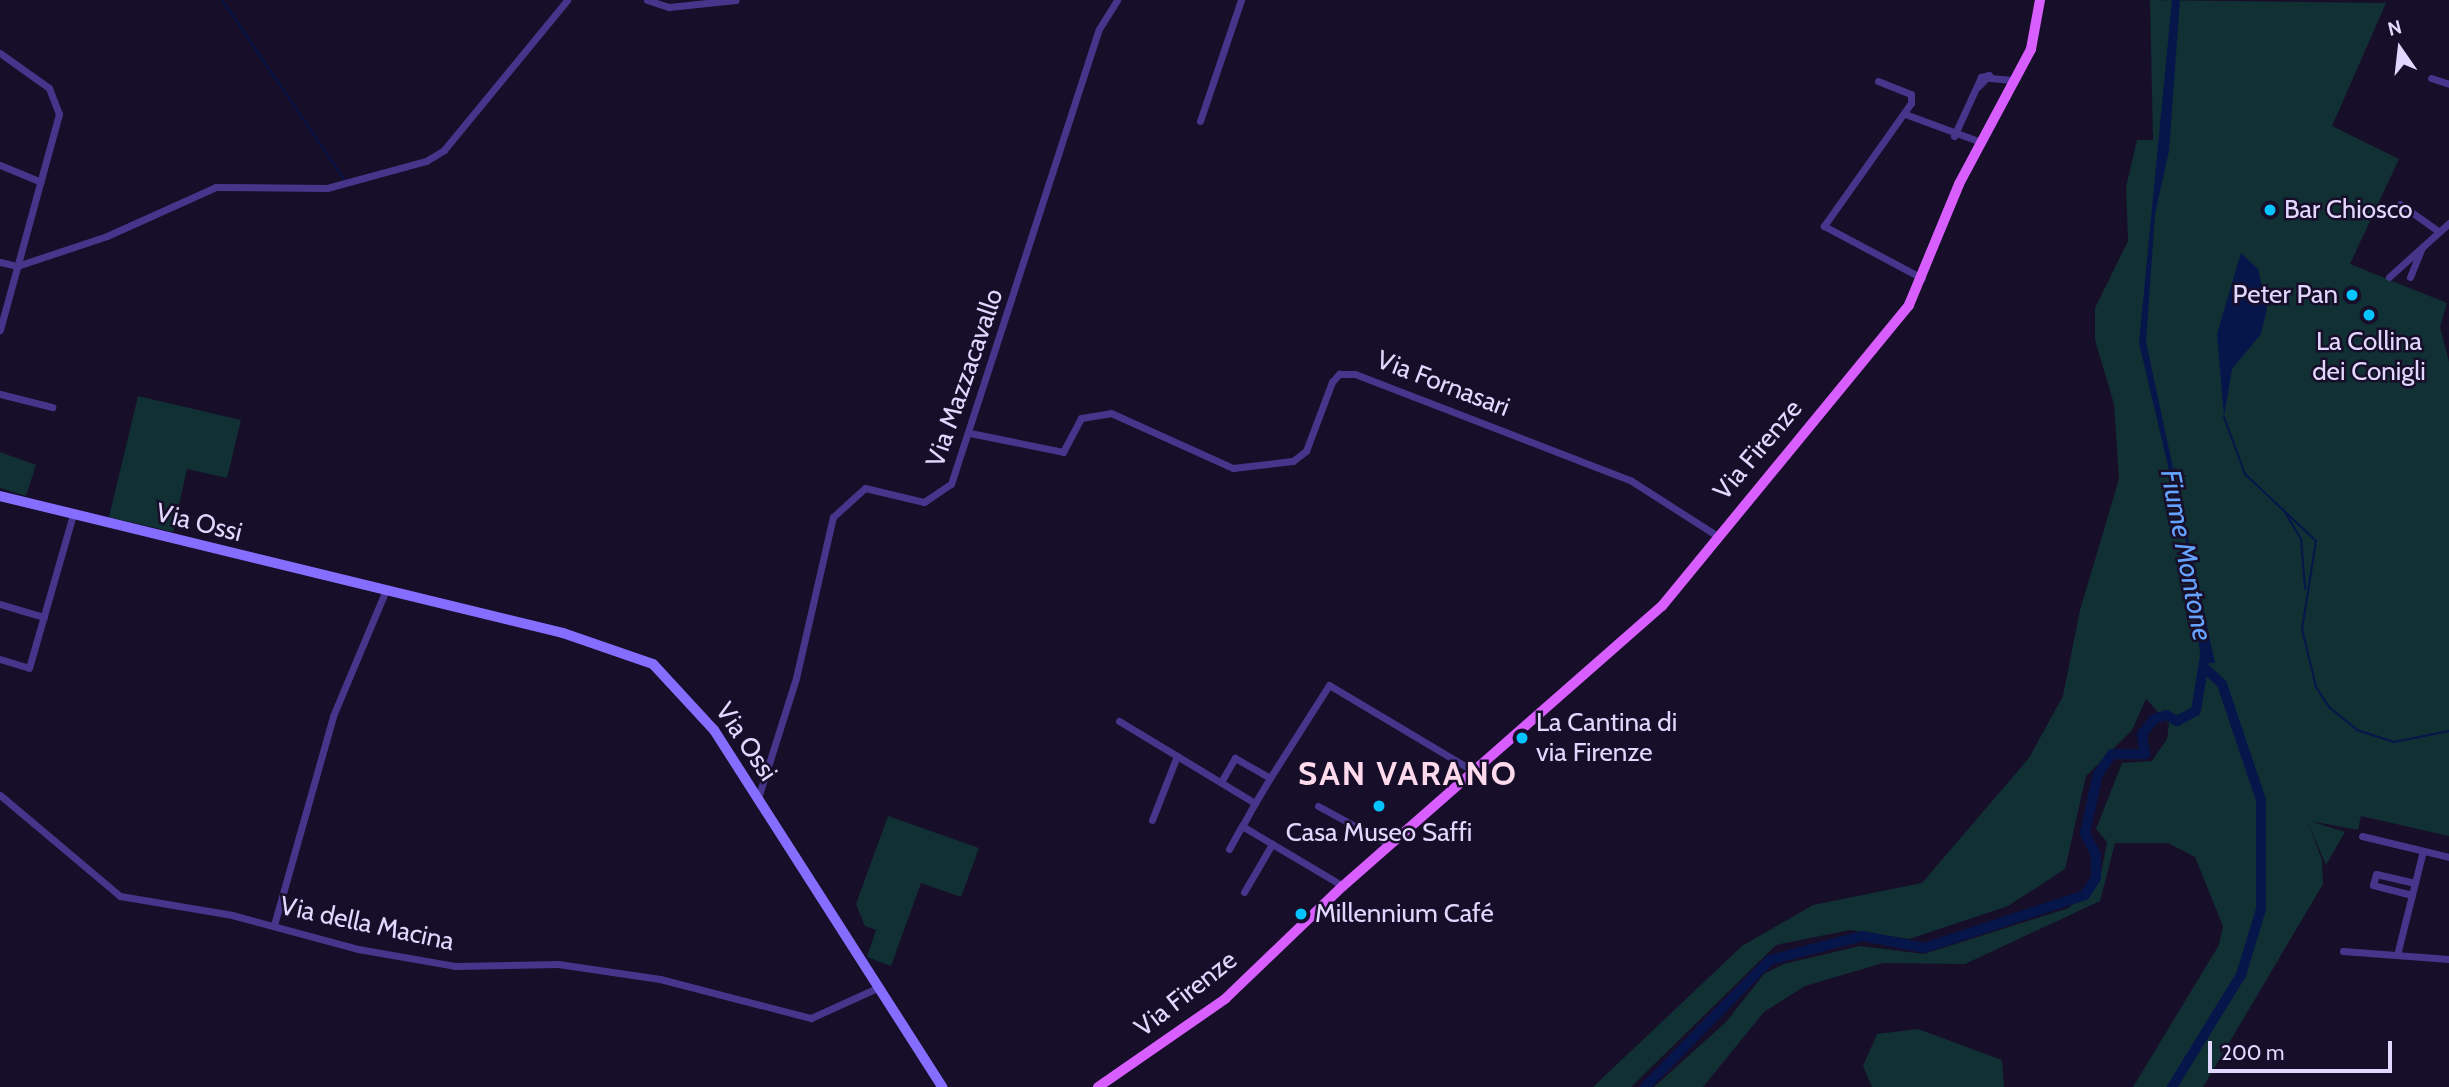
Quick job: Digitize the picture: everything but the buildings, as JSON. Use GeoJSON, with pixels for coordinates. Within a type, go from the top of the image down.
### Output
{"type":"FeatureCollection","features":[{"type":"Feature","properties":{"kind":"main road","name":"Via Firenze"},"geometry":{"type":"LineString","coordinates":[[1098,1087],[1225,999],[1343,886],[1646,623],[1716,535],[1895,325],[1923,278],[1974,156],[2038,31],[2040,0]]}},
{"type":"Feature","properties":{"kind":"street"},"geometry":{"type":"LineString","coordinates":[[0,262],[17,266],[139,224],[216,187],[327,188],[426,161],[444,150],[567,0]]}},
{"type":"Feature","properties":{"kind":"street"},"geometry":{"type":"LineString","coordinates":[[648,0],[669,7],[736,0]]}},
{"type":"Feature","properties":{"kind":"street","name":"Via Mazzacavallo"},"geometry":{"type":"LineString","coordinates":[[758,798],[796,678],[833,517],[865,488],[937,499],[951,484],[970,433],[1099,29],[1117,0]]}},
{"type":"Feature","properties":{"kind":"street"},"geometry":{"type":"LineString","coordinates":[[1200,121],[1241,0]]}},
{"type":"Feature","properties":{"kind":"street"},"geometry":{"type":"LineString","coordinates":[[0,53],[56,100],[57,131],[0,330]]}},
{"type":"Feature","properties":{"kind":"street"},"geometry":{"type":"LineString","coordinates":[[1954,136],[1978,88],[1990,78],[2015,80]]}},
{"type":"Feature","properties":{"kind":"street"},"geometry":{"type":"LineString","coordinates":[[2431,78],[2449,84]]}},
{"type":"Feature","properties":{"kind":"street"},"geometry":{"type":"LineString","coordinates":[[1878,82],[1911,94],[1905,114],[1824,226],[1923,278]]}},
{"type":"Feature","properties":{"kind":"street"},"geometry":{"type":"LineString","coordinates":[[1905,114],[1965,141],[1982,142]]}},
{"type":"Feature","properties":{"kind":"street"},"geometry":{"type":"LineString","coordinates":[[1965,141],[1974,156]]}},
{"type":"Feature","properties":{"kind":"street"},"geometry":{"type":"LineString","coordinates":[[0,165],[41,182]]}},
{"type":"Feature","properties":{"kind":"street"},"geometry":{"type":"LineString","coordinates":[[2400,204],[2438,231]]}},
{"type":"Feature","properties":{"kind":"street"},"geometry":{"type":"LineString","coordinates":[[2389,277],[2449,223]]}},
{"type":"Feature","properties":{"kind":"street"},"geometry":{"type":"LineString","coordinates":[[2410,277],[2424,243]]}},
{"type":"Feature","properties":{"kind":"street","name":"Via Fornasari"},"geometry":{"type":"LineString","coordinates":[[970,433],[1063,452],[1081,418],[1111,413],[1233,468],[1269,465],[1302,457],[1332,382],[1339,374],[1355,374],[1630,480],[1716,535]]}},
{"type":"Feature","properties":{"kind":"street"},"geometry":{"type":"LineString","coordinates":[[0,394],[52,407]]}},
{"type":"Feature","properties":{"kind":"street","name":"Via Ossi"},"geometry":{"type":"LineString","coordinates":[[0,497],[615,647],[653,664],[692,701],[758,798],[942,1087]]}},
{"type":"Feature","properties":{"kind":"street"},"geometry":{"type":"LineString","coordinates":[[0,659],[29,668],[73,515]]}},
{"type":"Feature","properties":{"kind":"street"},"geometry":{"type":"LineString","coordinates":[[274,925],[332,716],[386,590]]}},
{"type":"Feature","properties":{"kind":"street"},"geometry":{"type":"LineString","coordinates":[[0,604],[44,617]]}},
{"type":"Feature","properties":{"kind":"street"},"geometry":{"type":"LineString","coordinates":[[1229,849],[1329,685],[1473,771]]}},
{"type":"Feature","properties":{"kind":"street"},"geometry":{"type":"LineString","coordinates":[[1119,721],[1255,803]]}},
{"type":"Feature","properties":{"kind":"street"},"geometry":{"type":"LineString","coordinates":[[1152,820],[1177,756]]}},
{"type":"Feature","properties":{"kind":"street"},"geometry":{"type":"LineString","coordinates":[[1221,782],[1235,758],[1270,778]]}},
{"type":"Feature","properties":{"kind":"street","name":"Via della Macina"},"geometry":{"type":"LineString","coordinates":[[0,795],[120,896],[274,925],[425,963],[558,964],[660,979],[811,1018],[877,988]]}},
{"type":"Feature","properties":{"kind":"street"},"geometry":{"type":"LineString","coordinates":[[1318,806],[1390,845]]}},
{"type":"Feature","properties":{"kind":"street"},"geometry":{"type":"LineString","coordinates":[[1242,826],[1343,886]]}},
{"type":"Feature","properties":{"kind":"street"},"geometry":{"type":"LineString","coordinates":[[2362,836],[2449,857]]}},
{"type":"Feature","properties":{"kind":"street"},"geometry":{"type":"LineString","coordinates":[[1244,892],[1272,844]]}},
{"type":"Feature","properties":{"kind":"street"},"geometry":{"type":"LineString","coordinates":[[2397,955],[2423,851]]}},
{"type":"Feature","properties":{"kind":"street"},"geometry":{"type":"LineString","coordinates":[[2412,895],[2373,885],[2376,874],[2415,883]]}},
{"type":"Feature","properties":{"kind":"street"},"geometry":{"type":"LineString","coordinates":[[2343,951],[2449,959]]}},
{"type":"Feature","properties":{"kind":"green space"},"geometry":{"type":"Polygon","coordinates":[[[2150,0],[2386,3],[2332,126],[2399,159],[2350,264],[2447,303],[2440,327],[2449,362],[2449,836],[2361,816],[2358,830],[2310,821],[2345,832],[2326,865],[2308,823],[2322,860],[2323,884],[2203,1087],[2133,1087],[2219,945],[2223,926],[2195,857],[2168,843],[2115,843],[2100,901],[1965,964],[1883,963],[1805,986],[1764,1012],[1703,1087],[1654,1087],[1726,1022],[1764,974],[1784,964],[1860,946],[1924,954],[2069,908],[2101,874],[2107,842],[2096,829],[2122,763],[2152,761],[2167,739],[2169,724],[2146,699],[2132,730],[2086,776],[2065,869],[2008,906],[1909,939],[1850,930],[1776,945],[1631,1087],[1593,1087],[1742,946],[1813,905],[1922,883],[2029,758],[2063,696],[2080,610],[2119,479],[2114,404],[2095,340],[2095,308],[2128,241],[2126,187],[2137,140],[2153,140],[2150,0]]]}},
{"type":"Feature","properties":{"kind":"green space"},"geometry":{"type":"Polygon","coordinates":[[[138,396],[241,420],[227,478],[187,469],[173,532],[109,517],[138,396]]]}},
{"type":"Feature","properties":{"kind":"green space"},"geometry":{"type":"Polygon","coordinates":[[[0,452],[36,465],[26,496],[0,488],[0,452]]]}},
{"type":"Feature","properties":{"kind":"green space"},"geometry":{"type":"Polygon","coordinates":[[[888,816],[979,848],[961,897],[921,883],[891,966],[867,957],[876,930],[865,926],[856,904],[888,816]]]}},
{"type":"Feature","properties":{"kind":"green space"},"geometry":{"type":"Polygon","coordinates":[[[1918,1029],[2002,1060],[2004,1087],[1872,1087],[1863,1066],[1877,1034],[1918,1029]]]}},
{"type":"Feature","properties":{"kind":"shaded area"},"geometry":{"type":"Polygon","coordinates":[[[2172,0],[2180,0],[2169,151],[2155,214],[2146,342],[2215,663],[2201,662],[2189,555],[2139,343],[2172,0]]]}},
{"type":"Feature","properties":{"kind":"shaded area"},"geometry":{"type":"Polygon","coordinates":[[[2241,253],[2258,269],[2267,308],[2261,334],[2232,369],[2224,417],[2217,334],[2241,253]]]}},
{"type":"Feature","properties":{"kind":"waterway"},"geometry":{"type":"LineString","coordinates":[[222,0],[344,179]]}},
{"type":"Feature","properties":{"kind":"waterway"},"geometry":{"type":"LineString","coordinates":[[2224,417],[2245,474],[2316,541],[2302,629],[2316,687],[2329,707],[2357,730],[2394,742],[2449,731]]}},
{"type":"Feature","properties":{"kind":"waterway"},"geometry":{"type":"LineString","coordinates":[[2283,509],[2301,539],[2305,589]]}},
{"type":"Feature","properties":{"kind":"waterway","name":"Fiume Montone"},"geometry":{"type":"LineString","coordinates":[[1645,1087],[1770,960],[1863,936],[1924,948],[2085,895],[2096,878],[2096,855],[2085,833],[2098,774],[2112,754],[2145,754],[2142,734],[2154,719],[2166,715],[2177,721],[2196,711],[2206,649]]}},
{"type":"Feature","properties":{"kind":"waterway"},"geometry":{"type":"LineString","coordinates":[[2172,1087],[2241,975],[2261,909],[2261,800],[2222,684],[2207,670]]}},
{"type":"Feature","properties":{"kind":"place","name":"Bar Chiosco"},"geometry":{"type":"Point","coordinates":[2270,210]}},
{"type":"Feature","properties":{"kind":"place","name":"Peter Pan"},"geometry":{"type":"Point","coordinates":[2352,295]}},
{"type":"Feature","properties":{"kind":"place","name":"La Collina dei Conigli"},"geometry":{"type":"Point","coordinates":[2369,315]}},
{"type":"Feature","properties":{"kind":"place","name":"La Cantina di via Firenze"},"geometry":{"type":"Point","coordinates":[1522,738]}},
{"type":"Feature","properties":{"kind":"place","name":"Casa Museo Saffi"},"geometry":{"type":"Point","coordinates":[1379,806]}},
{"type":"Feature","properties":{"kind":"place","name":"Millennium Café"},"geometry":{"type":"Point","coordinates":[1301,914]}},
{"type":"Feature","properties":{"kind":"district","name":"SAN VARANO"},"geometry":{"type":"Point","coordinates":[1408,774]}}]}
